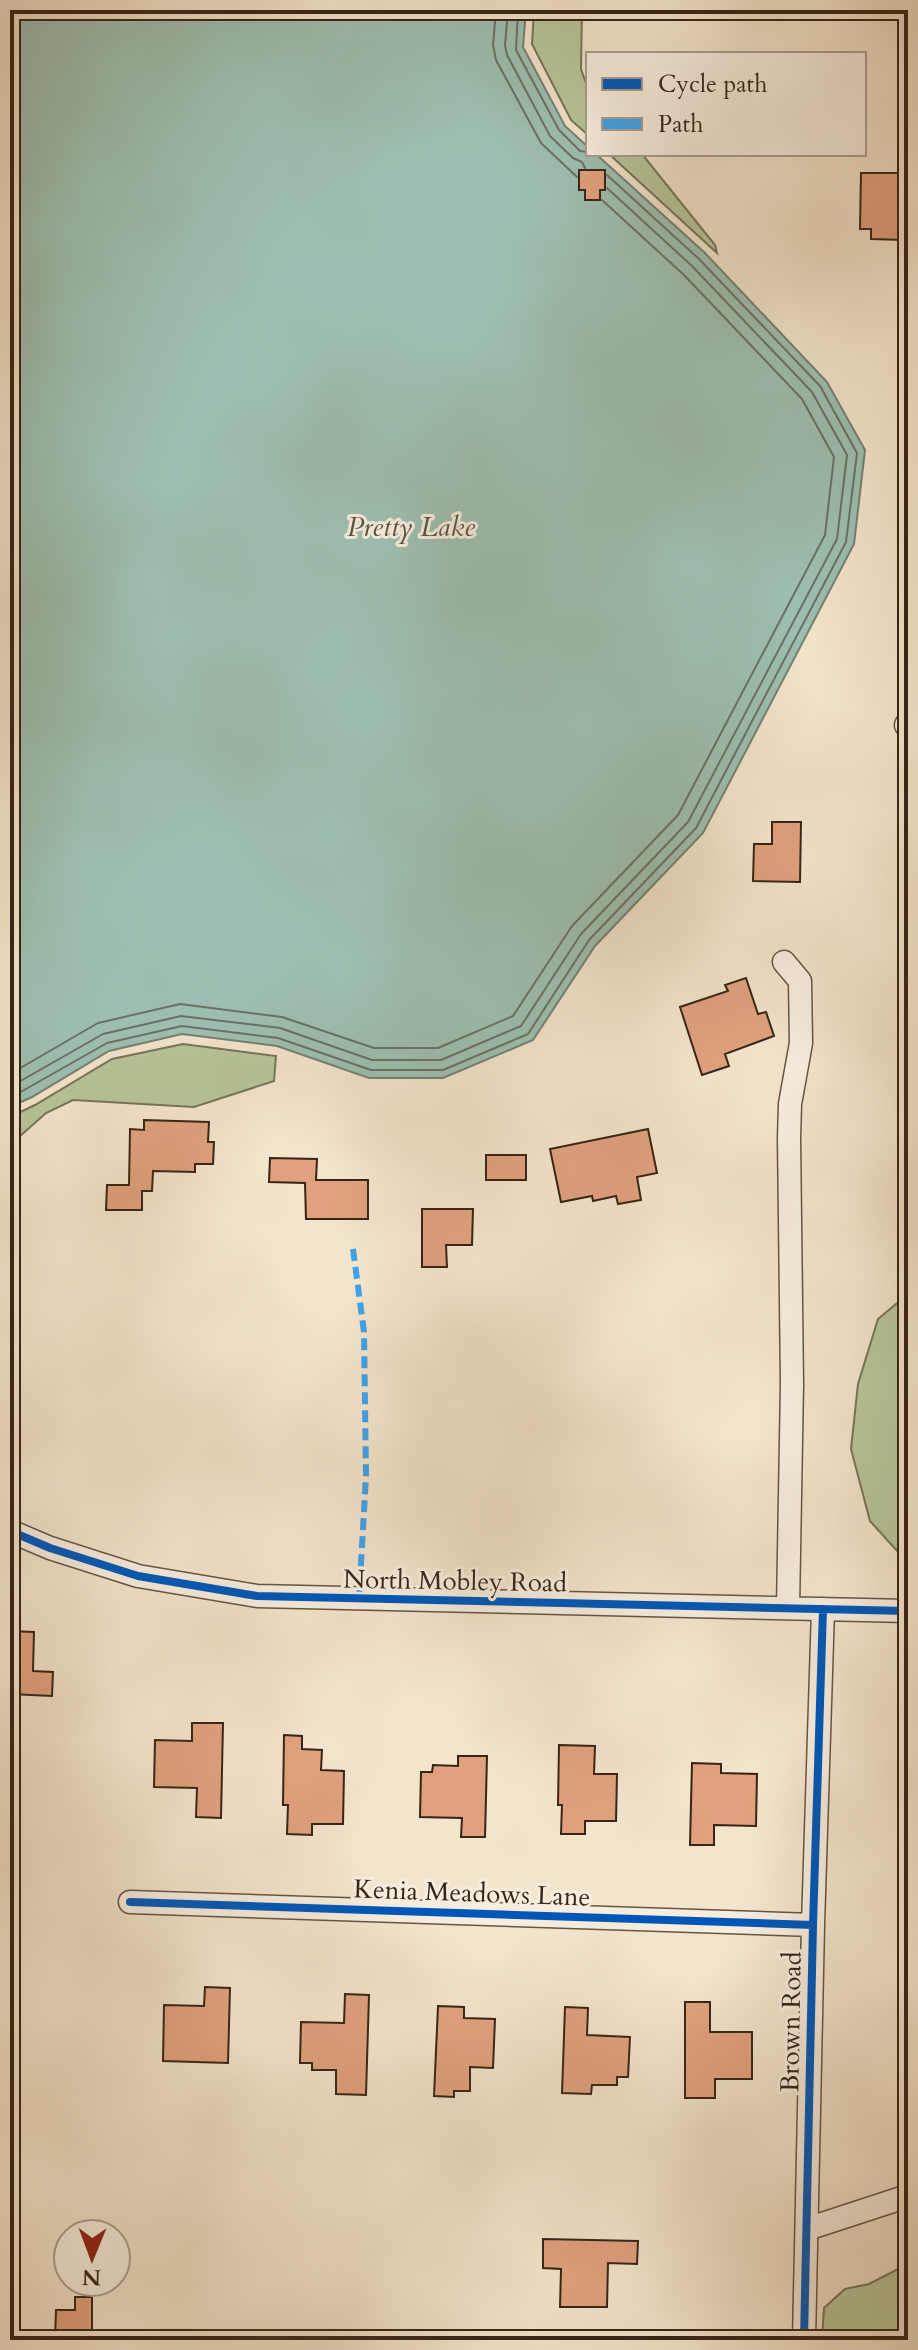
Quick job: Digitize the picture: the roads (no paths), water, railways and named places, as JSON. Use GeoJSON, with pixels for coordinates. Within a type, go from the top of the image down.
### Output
{"type":"FeatureCollection","features":[{"type":"Feature","properties":{"kind":"street"},"geometry":{"type":"LineString","coordinates":[[784,962],[800,981],[801,1043],[789,1127],[792,1384],[788,1608]]}},
{"type":"Feature","properties":{"kind":"street","name":"North Mobley Road"},"geometry":{"type":"LineString","coordinates":[[10,1531],[50,1548],[138,1576],[257,1596],[908,1611]]}},
{"type":"Feature","properties":{"kind":"street","name":"Brown Road"},"geometry":{"type":"LineString","coordinates":[[804,2340],[823,1609]]}},
{"type":"Feature","properties":{"kind":"street","name":"Kenia Meadows Lane"},"geometry":{"type":"LineString","coordinates":[[130,1902],[813,1925]]}},
{"type":"Feature","properties":{"kind":"street"},"geometry":{"type":"LineString","coordinates":[[807,2229],[908,2196]]}},
{"type":"Feature","properties":{"kind":"water","name":"Pretty Lake"},"geometry":{"type":"Polygon","coordinates":[[[10,10],[526,10],[523,47],[565,126],[586,145],[586,156],[598,156],[705,253],[827,382],[865,450],[854,544],[703,833],[595,946],[533,1040],[443,1078],[369,1078],[277,1046],[182,1034],[109,1051],[10,1107],[10,10]]]}}]}
